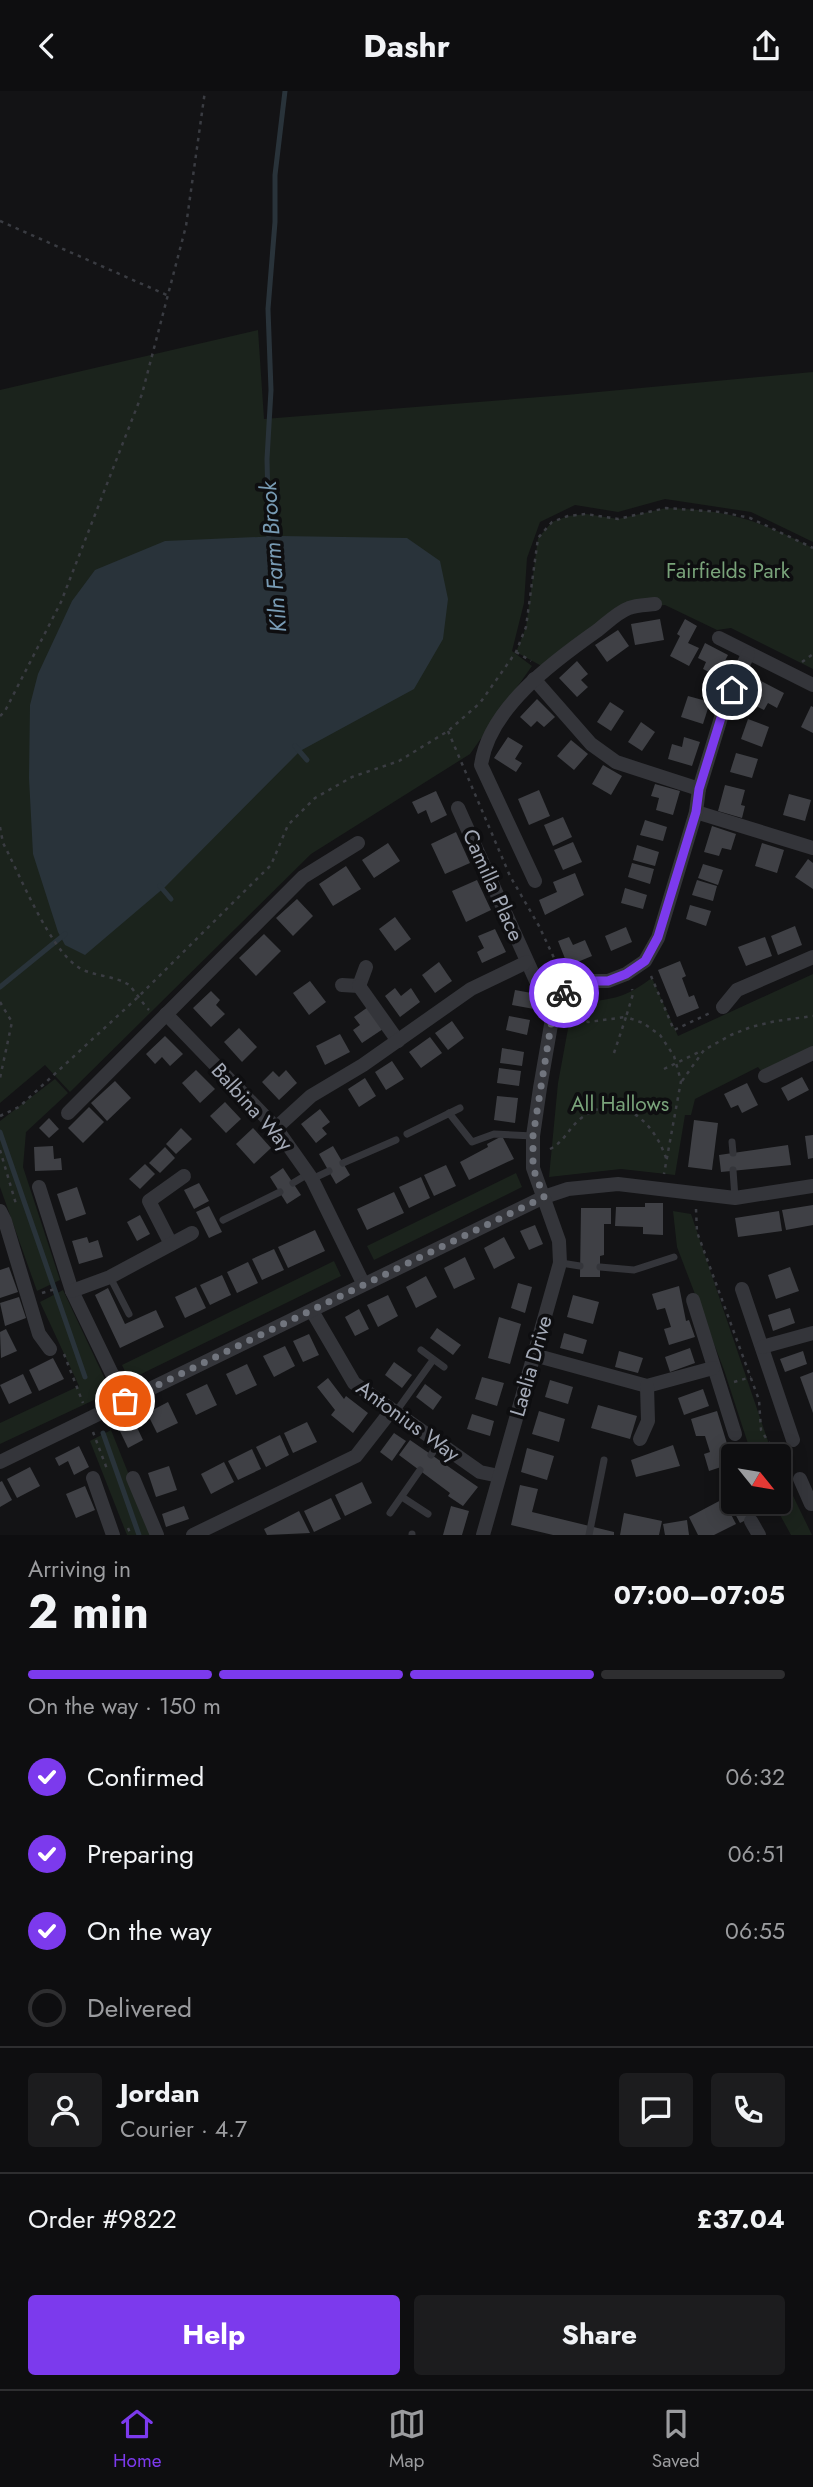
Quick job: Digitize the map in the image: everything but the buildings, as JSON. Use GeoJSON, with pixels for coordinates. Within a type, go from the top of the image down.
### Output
{"type":"FeatureCollection","features":[{"type":"Feature","properties":{"kind":"street"},"geometry":{"type":"LineString","coordinates":[[535,881],[481,765],[483,751],[507,708],[534,679],[566,652],[628,608],[655,604]]}},
{"type":"Feature","properties":{"kind":"street"},"geometry":{"type":"LineString","coordinates":[[719,638],[813,685]]}},
{"type":"Feature","properties":{"kind":"street"},"geometry":{"type":"LineString","coordinates":[[558,1001],[568,989],[586,981],[608,981],[626,974],[645,961],[658,937],[724,708],[748,654]]}},
{"type":"Feature","properties":{"kind":"street"},"geometry":{"type":"LineString","coordinates":[[534,679],[591,744],[616,762],[699,789]]}},
{"type":"Feature","properties":{"kind":"street","name":"Camilla Place"},"geometry":{"type":"LineString","coordinates":[[458,808],[537,983]]}},
{"type":"Feature","properties":{"kind":"street"},"geometry":{"type":"LineString","coordinates":[[696,812],[813,848]]}},
{"type":"Feature","properties":{"kind":"street"},"geometry":{"type":"LineString","coordinates":[[68,1113],[303,877],[358,843]]}},
{"type":"Feature","properties":{"kind":"street"},"geometry":{"type":"LineString","coordinates":[[723,1007],[737,990],[813,957]]}},
{"type":"Feature","properties":{"kind":"street","name":"Camilla Place"},"geometry":{"type":"LineString","coordinates":[[276,1128],[311,1096],[398,1041],[471,989],[527,962]]}},
{"type":"Feature","properties":{"kind":"street"},"geometry":{"type":"LineString","coordinates":[[359,986],[366,967]]}},
{"type":"Feature","properties":{"kind":"street"},"geometry":{"type":"LineString","coordinates":[[342,985],[359,986]]}},
{"type":"Feature","properties":{"kind":"street"},"geometry":{"type":"LineString","coordinates":[[359,986],[398,1041]]}},
{"type":"Feature","properties":{"kind":"street","name":"Laelia Drive"},"geometry":{"type":"LineString","coordinates":[[484,1534],[560,1262],[559,1241],[533,1168],[533,1136],[552,1019],[558,1001]]}},
{"type":"Feature","properties":{"kind":"street","name":"Balbina Way"},"geometry":{"type":"LineString","coordinates":[[166,1014],[276,1128],[310,1177],[363,1283]]}},
{"type":"Feature","properties":{"kind":"street"},"geometry":{"type":"LineString","coordinates":[[765,1076],[813,1053]]}},
{"type":"Feature","properties":{"kind":"street"},"geometry":{"type":"LineString","coordinates":[[171,1244],[149,1201],[184,1176]]}},
{"type":"Feature","properties":{"kind":"street"},"geometry":{"type":"LineString","coordinates":[[0,1462],[544,1197],[568,1189],[618,1184],[735,1198],[813,1186]]}},
{"type":"Feature","properties":{"kind":"street"},"geometry":{"type":"LineString","coordinates":[[39,1187],[72,1291],[125,1401]]}},
{"type":"Feature","properties":{"kind":"street"},"geometry":{"type":"LineString","coordinates":[[0,1211],[39,1334],[50,1349]]}},
{"type":"Feature","properties":{"kind":"street"},"geometry":{"type":"LineString","coordinates":[[72,1291],[110,1277],[192,1233]]}},
{"type":"Feature","properties":{"kind":"street"},"geometry":{"type":"LineString","coordinates":[[742,1289],[793,1440]]}},
{"type":"Feature","properties":{"kind":"street"},"geometry":{"type":"LineString","coordinates":[[693,1300],[735,1434]]}},
{"type":"Feature","properties":{"kind":"street","name":"Antonius Way"},"geometry":{"type":"LineString","coordinates":[[312,1311],[354,1383],[435,1449],[480,1472],[499,1476]]}},
{"type":"Feature","properties":{"kind":"street"},"geometry":{"type":"LineString","coordinates":[[762,1347],[813,1332]]}},
{"type":"Feature","properties":{"kind":"street"},"geometry":{"type":"LineString","coordinates":[[534,1355],[647,1386],[713,1368]]}},
{"type":"Feature","properties":{"kind":"street"},"geometry":{"type":"LineString","coordinates":[[640,1439],[648,1421],[647,1386]]}},
{"type":"Feature","properties":{"kind":"street"},"geometry":{"type":"LineString","coordinates":[[193,1535],[356,1456],[393,1413]]}},
{"type":"Feature","properties":{"kind":"street"},"geometry":{"type":"LineString","coordinates":[[93,1478],[113,1535]]}},
{"type":"Feature","properties":{"kind":"street"},"geometry":{"type":"LineString","coordinates":[[133,1478],[157,1535]]}},
{"type":"Feature","properties":{"kind":"street"},"geometry":{"type":"LineString","coordinates":[[800,1479],[812,1505]]}},
{"type":"Feature","properties":{"kind":"street"},"geometry":{"type":"LineString","coordinates":[[751,1521],[759,1535]]}},
{"type":"Feature","properties":{"kind":"lane"},"geometry":{"type":"LineString","coordinates":[[407,1134],[460,1108]]}},
{"type":"Feature","properties":{"kind":"lane"},"geometry":{"type":"LineString","coordinates":[[449,1113],[472,1142],[494,1134],[533,1136]]}},
{"type":"Feature","properties":{"kind":"lane"},"geometry":{"type":"LineString","coordinates":[[343,1163],[396,1140]]}},
{"type":"Feature","properties":{"kind":"lane"},"geometry":{"type":"LineString","coordinates":[[732,1142],[733,1153]]}},
{"type":"Feature","properties":{"kind":"lane"},"geometry":{"type":"LineString","coordinates":[[733,1170],[735,1198]]}},
{"type":"Feature","properties":{"kind":"lane"},"geometry":{"type":"LineString","coordinates":[[293,1183],[328,1171]]}},
{"type":"Feature","properties":{"kind":"lane"},"geometry":{"type":"LineString","coordinates":[[223,1220],[280,1192]]}},
{"type":"Feature","properties":{"kind":"lane"},"geometry":{"type":"LineString","coordinates":[[600,1267],[635,1269],[674,1257]]}},
{"type":"Feature","properties":{"kind":"lane"},"geometry":{"type":"LineString","coordinates":[[560,1262],[580,1266]]}},
{"type":"Feature","properties":{"kind":"lane"},"geometry":{"type":"LineString","coordinates":[[110,1277],[129,1314]]}},
{"type":"Feature","properties":{"kind":"lane"},"geometry":{"type":"LineString","coordinates":[[421,1350],[444,1367]]}},
{"type":"Feature","properties":{"kind":"lane"},"geometry":{"type":"LineString","coordinates":[[393,1413],[433,1360]]}},
{"type":"Feature","properties":{"kind":"lane"},"geometry":{"type":"LineString","coordinates":[[589,1535],[604,1460]]}},
{"type":"Feature","properties":{"kind":"lane"},"geometry":{"type":"LineString","coordinates":[[390,1513],[420,1470]]}},
{"type":"Feature","properties":{"kind":"lane"},"geometry":{"type":"LineString","coordinates":[[402,1497],[428,1514]]}},
{"type":"Feature","properties":{"kind":"path"},"geometry":{"type":"LineString","coordinates":[[0,716],[61,602],[142,394],[186,226],[205,91]]}},
{"type":"Feature","properties":{"kind":"path"},"geometry":{"type":"LineString","coordinates":[[0,221],[169,296]]}},
{"type":"Feature","properties":{"kind":"path"},"geometry":{"type":"LineString","coordinates":[[0,1116],[19,1107],[137,998],[271,865],[288,825],[315,798],[352,777],[399,761],[448,731],[480,703],[516,652],[526,628],[538,538],[552,522],[568,516],[586,515],[618,519],[666,508],[709,510],[750,518],[813,548]]}},
{"type":"Feature","properties":{"kind":"path"},"geometry":{"type":"LineString","coordinates":[[448,731],[510,876],[539,926],[568,989]]}},
{"type":"Feature","properties":{"kind":"path"},"geometry":{"type":"LineString","coordinates":[[0,827],[3,842],[48,931],[62,952],[78,967],[129,985],[151,1012],[166,1014]]}},
{"type":"Feature","properties":{"kind":"path"},"geometry":{"type":"LineString","coordinates":[[645,961],[674,1030],[723,1007]]}},
{"type":"Feature","properties":{"kind":"path"},"geometry":{"type":"LineString","coordinates":[[614,1053],[633,994],[626,974]]}},
{"type":"Feature","properties":{"kind":"path"},"geometry":{"type":"LineString","coordinates":[[558,1001],[588,1022],[626,1017],[643,1023],[660,1035],[667,1044],[681,1081],[662,1188]]}},
{"type":"Feature","properties":{"kind":"path"},"geometry":{"type":"LineString","coordinates":[[0,1002],[12,1021],[0,1077]]}},
{"type":"Feature","properties":{"kind":"path"},"geometry":{"type":"LineString","coordinates":[[664,1069],[751,1027],[813,1016]]}},
{"type":"Feature","properties":{"kind":"path"},"geometry":{"type":"LineString","coordinates":[[681,1081],[704,1050]]}},
{"type":"Feature","properties":{"kind":"path"},"geometry":{"type":"LineString","coordinates":[[533,1153],[556,1145],[582,1118],[599,1108],[611,1106],[632,1113],[648,1124],[656,1134],[667,1159]]}},
{"type":"Feature","properties":{"kind":"path"},"geometry":{"type":"LineString","coordinates":[[696,1195],[697,1232],[759,1400],[761,1430],[770,1444]]}},
{"type":"Feature","properties":{"kind":"path"},"geometry":{"type":"LineString","coordinates":[[41,1293],[52,1290]]}},
{"type":"Feature","properties":{"kind":"green space"},"geometry":{"type":"Polygon","coordinates":[[[258,330],[264,419],[813,372],[813,542],[751,512],[665,499],[618,512],[575,505],[540,522],[527,558],[524,603],[512,651],[532,666],[470,754],[311,854],[70,1092],[45,1065],[0,1103],[0,390],[258,330]]]}},
{"type":"Feature","properties":{"kind":"green space","name":"Fairfields Park"},"geometry":{"type":"Polygon","coordinates":[[[666,508],[708,511],[742,518],[813,548],[813,669],[731,628],[717,630],[665,605],[628,608],[547,669],[516,652],[526,627],[538,538],[552,522],[568,516],[586,514],[618,519],[666,508]]]}},
{"type":"Feature","properties":{"kind":"green space","name":"All Hallows"},"geometry":{"type":"Polygon","coordinates":[[[813,974],[813,1053],[765,1076],[758,1067],[695,1099],[691,1115],[685,1115],[675,1175],[621,1169],[549,1177],[558,1083],[570,1018],[575,1011],[587,1004],[623,995],[652,978],[678,1036],[813,974]]]}},
{"type":"Feature","properties":{"kind":"green space"},"geometry":{"type":"Polygon","coordinates":[[[55,1079],[68,1093],[26,1132],[23,1167],[60,1280],[37,1291],[0,1187],[0,1121],[55,1079]]]}},
{"type":"Feature","properties":{"kind":"green space"},"geometry":{"type":"Polygon","coordinates":[[[516,1173],[522,1187],[374,1260],[367,1246],[516,1173]]]}},
{"type":"Feature","properties":{"kind":"green space"},"geometry":{"type":"Polygon","coordinates":[[[673,1211],[691,1214],[769,1444],[748,1444],[724,1370],[677,1247],[673,1211]]]}},
{"type":"Feature","properties":{"kind":"green space"},"geometry":{"type":"Polygon","coordinates":[[[334,1261],[341,1276],[129,1380],[122,1365],[334,1261]]]}},
{"type":"Feature","properties":{"kind":"green space"},"geometry":{"type":"Polygon","coordinates":[[[63,1290],[111,1392],[0,1444],[0,1423],[79,1386],[40,1302],[63,1290]]]}},
{"type":"Feature","properties":{"kind":"green space"},"geometry":{"type":"Polygon","coordinates":[[[111,1430],[153,1535],[127,1535],[90,1441],[111,1430]]]}},
{"type":"Feature","properties":{"kind":"green space"},"geometry":{"type":"Polygon","coordinates":[[[791,1492],[812,1535],[791,1535],[780,1514],[791,1514],[791,1492]]]}},
{"type":"Feature","properties":{"kind":"water"},"geometry":{"type":"Polygon","coordinates":[[[280,536],[407,538],[440,561],[448,599],[443,639],[414,689],[300,751],[165,887],[85,955],[65,945],[58,932],[33,854],[29,778],[30,705],[38,674],[72,601],[95,570],[165,541],[280,536]]]}},
{"type":"Feature","properties":{"kind":"waterway","name":"Kiln Farm Brook"},"geometry":{"type":"LineString","coordinates":[[269,543],[267,459],[271,390],[268,309],[275,222],[275,175],[285,91]]}},
{"type":"Feature","properties":{"kind":"waterway"},"geometry":{"type":"LineString","coordinates":[[295,746],[307,760]]}},
{"type":"Feature","properties":{"kind":"waterway"},"geometry":{"type":"LineString","coordinates":[[160,886],[171,899]]}},
{"type":"Feature","properties":{"kind":"waterway","name":"Kiln Farm Brook"},"geometry":{"type":"LineString","coordinates":[[0,987],[65,934]]}},
{"type":"Feature","properties":{"kind":"waterway"},"geometry":{"type":"LineString","coordinates":[[0,1132],[85,1377]]}},
{"type":"Feature","properties":{"kind":"waterway"},"geometry":{"type":"LineString","coordinates":[[103,1433],[139,1535]]}},
{"type":"Feature","properties":{"kind":"way so far"},"geometry":{"type":"LineString","coordinates":[[125,1401],[544,1197],[533,1168],[533,1136],[552,1019],[564,993]]}},
{"type":"Feature","properties":{"kind":"route"},"geometry":{"type":"LineString","coordinates":[[564,993],[586,981],[608,981],[626,974],[645,961],[658,937],[696,812],[699,789],[732,690]]}}]}
